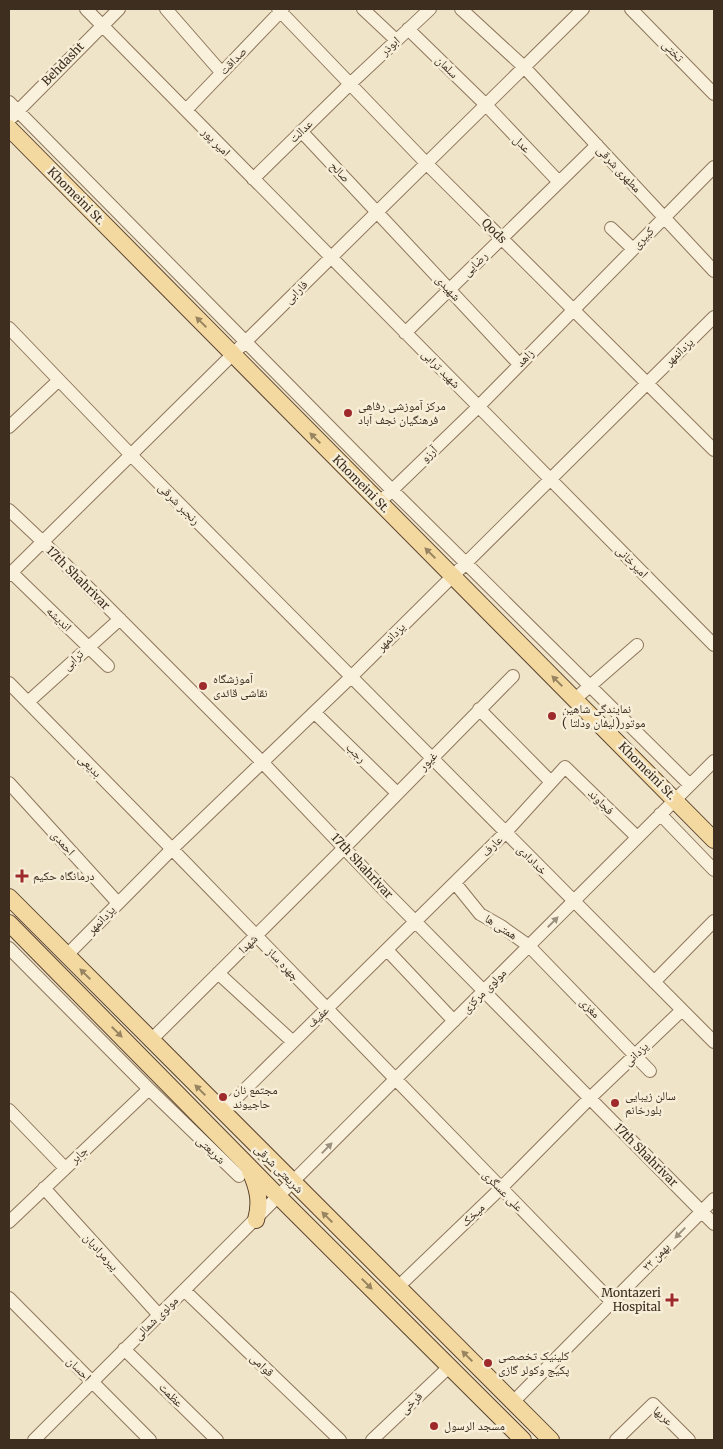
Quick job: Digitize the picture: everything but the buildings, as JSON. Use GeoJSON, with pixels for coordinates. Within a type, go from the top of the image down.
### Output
{"type":"FeatureCollection","features":[{"type":"Feature","properties":{"kind":"main road","name":"Khomeini St."},"geometry":{"type":"LineString","coordinates":[[9,128],[714,840]]}},
{"type":"Feature","properties":{"kind":"main road","name":"شریعتی شرقی"},"geometry":{"type":"LineString","coordinates":[[9,897],[354,1245],[551,1440]]}},
{"type":"Feature","properties":{"kind":"main road","name":"شریعتی شرقی"},"geometry":{"type":"LineString","coordinates":[[10,927],[232,1148],[242,1169],[280,1197],[523,1440]]}},
{"type":"Feature","properties":{"kind":"main road"},"geometry":{"type":"LineString","coordinates":[[232,1148],[238,1146],[243,1141],[244,1134]]}},
{"type":"Feature","properties":{"kind":"main road"},"geometry":{"type":"LineString","coordinates":[[242,1169],[257,1188],[259,1201],[256,1220]]}},
{"type":"Feature","properties":{"kind":"main road"},"geometry":{"type":"LineString","coordinates":[[340,1257],[344,1247],[354,1245]]}},
{"type":"Feature","properties":{"kind":"street","name":"امیر پور"},"geometry":{"type":"LineString","coordinates":[[86,9],[331,258]]}},
{"type":"Feature","properties":{"kind":"street","name":"Behdasht"},"geometry":{"type":"LineString","coordinates":[[12,111],[118,9]]}},
{"type":"Feature","properties":{"kind":"street"},"geometry":{"type":"LineString","coordinates":[[166,9],[221,72]]}},
{"type":"Feature","properties":{"kind":"street"},"geometry":{"type":"LineString","coordinates":[[363,9],[396,40]]}},
{"type":"Feature","properties":{"kind":"street","name":"ابوذر"},"geometry":{"type":"LineString","coordinates":[[350,84],[430,9]]}},
{"type":"Feature","properties":{"kind":"street"},"geometry":{"type":"LineString","coordinates":[[461,9],[524,68]]}},
{"type":"Feature","properties":{"kind":"street","name":"فارابی"},"geometry":{"type":"LineString","coordinates":[[10,574],[583,9]]}},
{"type":"Feature","properties":{"kind":"street","name":"تختی"},"geometry":{"type":"LineString","coordinates":[[631,9],[714,94]]}},
{"type":"Feature","properties":{"kind":"street","name":"صداقت"},"geometry":{"type":"LineString","coordinates":[[186,110],[281,10]]}},
{"type":"Feature","properties":{"kind":"street","name":"Qods"},"geometry":{"type":"LineString","coordinates":[[281,10],[427,164],[714,450]]}},
{"type":"Feature","properties":{"kind":"street","name":"سلمان"},"geometry":{"type":"LineString","coordinates":[[408,29],[486,105]]}},
{"type":"Feature","properties":{"kind":"street","name":"مطهری شرقی"},"geometry":{"type":"LineString","coordinates":[[524,68],[714,271]]}},
{"type":"Feature","properties":{"kind":"street","name":"عدالت"},"geometry":{"type":"LineString","coordinates":[[253,179],[350,84]]}},
{"type":"Feature","properties":{"kind":"street","name":"عدل"},"geometry":{"type":"LineString","coordinates":[[486,105],[559,182]]}},
{"type":"Feature","properties":{"kind":"street"},"geometry":{"type":"LineString","coordinates":[[12,111],[465,564],[690,785]]}},
{"type":"Feature","properties":{"kind":"street","name":"صالح"},"geometry":{"type":"LineString","coordinates":[[301,131],[378,212]]}},
{"type":"Feature","properties":{"kind":"street"},"geometry":{"type":"LineString","coordinates":[[502,238],[597,145]]}},
{"type":"Feature","properties":{"kind":"street","name":"کبیری"},"geometry":{"type":"LineString","coordinates":[[574,310],[664,217],[711,175]]}},
{"type":"Feature","properties":{"kind":"street","name":"شهیدی"},"geometry":{"type":"LineString","coordinates":[[378,212],[518,364]]}},
{"type":"Feature","properties":{"kind":"street"},"geometry":{"type":"LineString","coordinates":[[611,228],[633,249]]}},
{"type":"Feature","properties":{"kind":"street","name":"رضایی"},"geometry":{"type":"LineString","coordinates":[[405,333],[502,238]]}},
{"type":"Feature","properties":{"kind":"street","name":"شهید ترابی"},"geometry":{"type":"LineString","coordinates":[[331,258],[551,479]]}},
{"type":"Feature","properties":{"kind":"street","name":"زاهد"},"geometry":{"type":"LineString","coordinates":[[478,407],[518,364],[574,310]]}},
{"type":"Feature","properties":{"kind":"street","name":"یزدانمهر"},"geometry":{"type":"LineString","coordinates":[[67,956],[172,849],[351,677],[714,317]]}},
{"type":"Feature","properties":{"kind":"street","name":"رنجبر شرقی"},"geometry":{"type":"LineString","coordinates":[[9,328],[131,455],[351,677]]}},
{"type":"Feature","properties":{"kind":"street"},"geometry":{"type":"LineString","coordinates":[[9,426],[59,380]]}},
{"type":"Feature","properties":{"kind":"street","name":"آرزو"},"geometry":{"type":"LineString","coordinates":[[379,502],[478,407]]}},
{"type":"Feature","properties":{"kind":"street","name":"امیرخانی"},"geometry":{"type":"LineString","coordinates":[[551,479],[714,645]]}},
{"type":"Feature","properties":{"kind":"street","name":"17th Shahrivar"},"geometry":{"type":"LineString","coordinates":[[9,510],[263,763],[416,922],[714,1224]]}},
{"type":"Feature","properties":{"kind":"street","name":"اندیشه"},"geometry":{"type":"LineString","coordinates":[[10,574],[108,666]]}},
{"type":"Feature","properties":{"kind":"street","name":"ترابی"},"geometry":{"type":"LineString","coordinates":[[28,702],[120,619]]}},
{"type":"Feature","properties":{"kind":"street"},"geometry":{"type":"LineString","coordinates":[[575,699],[637,645]]}},
{"type":"Feature","properties":{"kind":"street","name":"غیور"},"geometry":{"type":"LineString","coordinates":[[344,847],[513,676]]}},
{"type":"Feature","properties":{"kind":"street","name":"خدادادی"},"geometry":{"type":"LineString","coordinates":[[351,677],[714,1042]]}},
{"type":"Feature","properties":{"kind":"street","name":"بدیعی"},"geometry":{"type":"LineString","coordinates":[[9,683],[172,849]]}},
{"type":"Feature","properties":{"kind":"street"},"geometry":{"type":"LineString","coordinates":[[479,709],[551,782]]}},
{"type":"Feature","properties":{"kind":"street","name":"رجب"},"geometry":{"type":"LineString","coordinates":[[315,712],[397,793]]}},
{"type":"Feature","properties":{"kind":"street","name":"مولوی مرکزی"},"geometry":{"type":"LineString","coordinates":[[280,1197],[714,761]]}},
{"type":"Feature","properties":{"kind":"street","name":"عارف"},"geometry":{"type":"LineString","coordinates":[[416,922],[505,833],[565,767]]}},
{"type":"Feature","properties":{"kind":"street","name":"فجاوند"},"geometry":{"type":"LineString","coordinates":[[565,767],[637,837]]}},
{"type":"Feature","properties":{"kind":"street","name":"احمدی"},"geometry":{"type":"LineString","coordinates":[[9,783],[118,903]]}},
{"type":"Feature","properties":{"kind":"street"},"geometry":{"type":"LineString","coordinates":[[660,814],[714,870]]}},
{"type":"Feature","properties":{"kind":"street","name":"شهدا"},"geometry":{"type":"LineString","coordinates":[[151,1040],[344,847]]}},
{"type":"Feature","properties":{"kind":"street","name":"چهره ساز"},"geometry":{"type":"LineString","coordinates":[[172,849],[395,1080]]}},
{"type":"Feature","properties":{"kind":"street","name":"همتی ها"},"geometry":{"type":"LineString","coordinates":[[455,883],[480,914],[529,946]]}},
{"type":"Feature","properties":{"kind":"street"},"geometry":{"type":"LineString","coordinates":[[654,982],[714,920]]}},
{"type":"Feature","properties":{"kind":"street","name":"عفیف"},"geometry":{"type":"LineString","coordinates":[[222,1112],[416,922]]}},
{"type":"Feature","properties":{"kind":"street","name":"مغزی"},"geometry":{"type":"LineString","coordinates":[[529,946],[650,1071]]}},
{"type":"Feature","properties":{"kind":"street"},"geometry":{"type":"LineString","coordinates":[[9,948],[184,1123],[196,1112]]}},
{"type":"Feature","properties":{"kind":"street"},"geometry":{"type":"LineString","coordinates":[[387,950],[454,1021]]}},
{"type":"Feature","properties":{"kind":"street"},"geometry":{"type":"LineString","coordinates":[[218,973],[293,1042]]}},
{"type":"Feature","properties":{"kind":"street","name":"یزدانی"},"geometry":{"type":"LineString","coordinates":[[590,1098],[682,1010]]}},
{"type":"Feature","properties":{"kind":"street","name":"علی عسگری"},"geometry":{"type":"LineString","coordinates":[[395,1080],[612,1302]]}},
{"type":"Feature","properties":{"kind":"street","name":"جابر"},"geometry":{"type":"LineString","coordinates":[[9,1222],[149,1089]]}},
{"type":"Feature","properties":{"kind":"street","name":"میخک"},"geometry":{"type":"LineString","coordinates":[[398,1288],[590,1098]]}},
{"type":"Feature","properties":{"kind":"street"},"geometry":{"type":"LineString","coordinates":[[9,1110],[65,1168]]}},
{"type":"Feature","properties":{"kind":"street","name":"شریعتی"},"geometry":{"type":"LineString","coordinates":[[184,1123],[242,1169]]}},
{"type":"Feature","properties":{"kind":"street","name":"پیرمرادیان"},"geometry":{"type":"LineString","coordinates":[[44,1188],[159,1315]]}},
{"type":"Feature","properties":{"kind":"street","name":"مولوی شمالی"},"geometry":{"type":"LineString","coordinates":[[40,1438],[124,1349],[280,1197]]}},
{"type":"Feature","properties":{"kind":"street","name":"۲۲ بهمن"},"geometry":{"type":"LineString","coordinates":[[513,1402],[714,1198]]}},
{"type":"Feature","properties":{"kind":"street","name":"قوامی"},"geometry":{"type":"LineString","coordinates":[[184,1290],[340,1440]]}},
{"type":"Feature","properties":{"kind":"street","name":"احسان"},"geometry":{"type":"LineString","coordinates":[[9,1298],[150,1440]]}},
{"type":"Feature","properties":{"kind":"street","name":"عظمت"},"geometry":{"type":"LineString","coordinates":[[124,1349],[217,1440]]}},
{"type":"Feature","properties":{"kind":"street","name":"فرخی"},"geometry":{"type":"LineString","coordinates":[[379,1438],[449,1367]]}},
{"type":"Feature","properties":{"kind":"street","name":"عربها"},"geometry":{"type":"LineString","coordinates":[[616,1440],[653,1404],[689,1440]]}},
{"type":"Feature","properties":{"kind":"place","name":"مرکز آموزشی رفاهی فرهنگیان نجف آباد"},"geometry":{"type":"Point","coordinates":[348,413]}},
{"type":"Feature","properties":{"kind":"place","name":"آموزشگاه نقاشی قائدی"},"geometry":{"type":"Point","coordinates":[203,686]}},
{"type":"Feature","properties":{"kind":"place","name":"نمایندگی شاهین موتور(لیفان ودلتا )"},"geometry":{"type":"Point","coordinates":[552,716]}},
{"type":"Feature","properties":{"kind":"place","name":"درمانگاه حکیم"},"geometry":{"type":"Point","coordinates":[22,876]}},
{"type":"Feature","properties":{"kind":"place","name":"مجتمع نان حاجیوند"},"geometry":{"type":"Point","coordinates":[223,1097]}},
{"type":"Feature","properties":{"kind":"place","name":"سالن زیبایی بلورخانم"},"geometry":{"type":"Point","coordinates":[615,1103]}},
{"type":"Feature","properties":{"kind":"place","name":"Montazeri Hospital"},"geometry":{"type":"Point","coordinates":[672,1300]}},
{"type":"Feature","properties":{"kind":"place","name":"کلینیک تخصصی پکیج وکولر گازی"},"geometry":{"type":"Point","coordinates":[488,1363]}},
{"type":"Feature","properties":{"kind":"place","name":"مسجد الرسول"},"geometry":{"type":"Point","coordinates":[434,1426]}}]}
